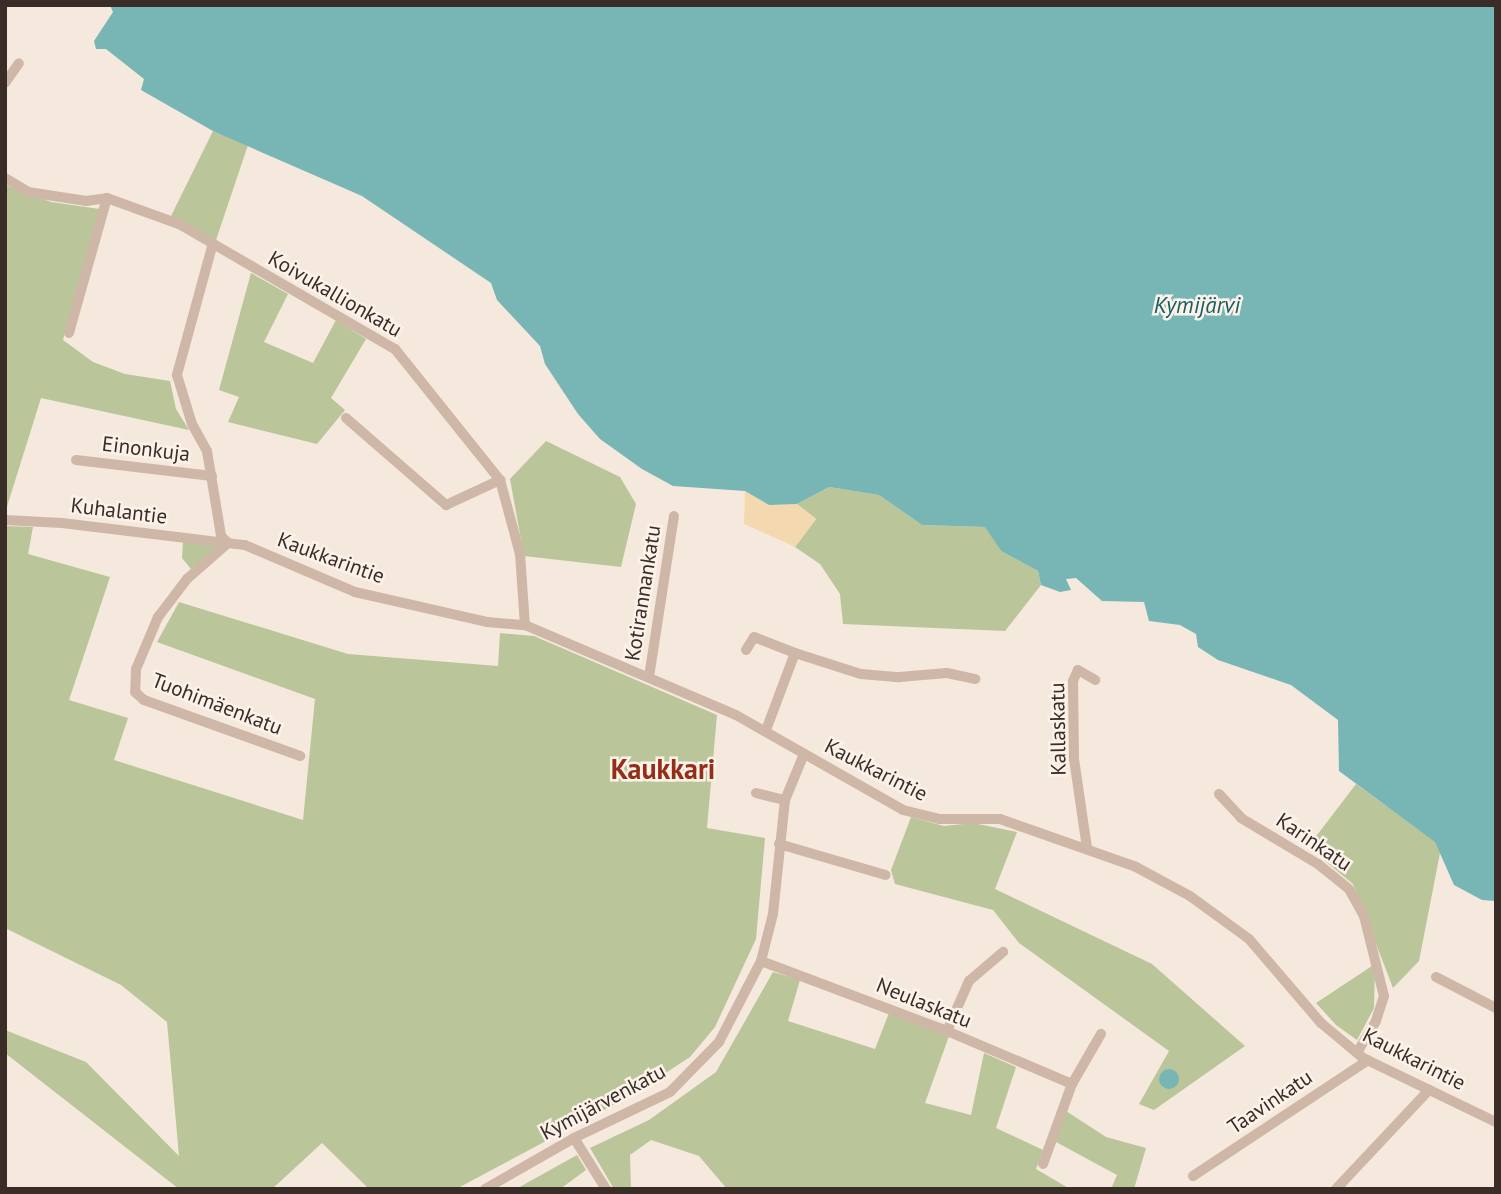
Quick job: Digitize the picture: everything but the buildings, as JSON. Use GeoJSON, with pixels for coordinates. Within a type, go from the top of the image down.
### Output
{"type":"FeatureCollection","features":[{"type":"Feature","properties":{"kind":"street"},"geometry":{"type":"LineString","coordinates":[[5,83],[19,63]]}},
{"type":"Feature","properties":{"kind":"street","name":"Koivukallionkatu"},"geometry":{"type":"LineString","coordinates":[[5,178],[28,192],[53,198],[107,198],[152,212],[212,243],[395,349],[500,480],[520,554],[525,625]]}},
{"type":"Feature","properties":{"kind":"street"},"geometry":{"type":"LineString","coordinates":[[69,333],[107,198]]}},
{"type":"Feature","properties":{"kind":"street"},"geometry":{"type":"LineString","coordinates":[[212,243],[177,375],[192,424],[207,451],[221,536],[228,542]]}},
{"type":"Feature","properties":{"kind":"street"},"geometry":{"type":"LineString","coordinates":[[346,418],[446,505],[500,480]]}},
{"type":"Feature","properties":{"kind":"street","name":"Einonkuja"},"geometry":{"type":"LineString","coordinates":[[76,460],[212,476]]}},
{"type":"Feature","properties":{"kind":"street","name":"Kotirannankatu"},"geometry":{"type":"LineString","coordinates":[[649,677],[674,516]]}},
{"type":"Feature","properties":{"kind":"street","name":"Kuhalantie"},"geometry":{"type":"LineString","coordinates":[[5,520],[228,542]]}},
{"type":"Feature","properties":{"kind":"street","name":"Kaukkarintie"},"geometry":{"type":"LineString","coordinates":[[228,542],[355,592],[487,622],[525,625],[766,730],[804,754],[923,817],[1000,819],[1136,867],[1222,918],[1249,939],[1321,1023],[1357,1053],[1496,1122]]}},
{"type":"Feature","properties":{"kind":"street","name":"Tuohimäenkatu"},"geometry":{"type":"LineString","coordinates":[[228,542],[187,579],[158,617],[136,669],[135,692],[144,700],[300,756]]}},
{"type":"Feature","properties":{"kind":"street"},"geometry":{"type":"LineString","coordinates":[[746,650],[754,637],[861,674],[899,677],[947,673],[975,679]]}},
{"type":"Feature","properties":{"kind":"street"},"geometry":{"type":"LineString","coordinates":[[766,730],[794,653]]}},
{"type":"Feature","properties":{"kind":"street","name":"Kallaskatu"},"geometry":{"type":"LineString","coordinates":[[1087,848],[1074,759],[1073,681],[1078,670],[1095,680]]}},
{"type":"Feature","properties":{"kind":"street","name":"Kymijärvenkatu"},"geometry":{"type":"LineString","coordinates":[[485,1189],[574,1138],[670,1092],[697,1068],[742,1004],[761,961],[773,914],[785,800],[804,754]]}},
{"type":"Feature","properties":{"kind":"street"},"geometry":{"type":"LineString","coordinates":[[756,793],[785,800]]}},
{"type":"Feature","properties":{"kind":"street","name":"Karinkatu"},"geometry":{"type":"LineString","coordinates":[[1219,794],[1241,818],[1318,864],[1349,889],[1364,916],[1384,996],[1376,1021],[1357,1053]]}},
{"type":"Feature","properties":{"kind":"street"},"geometry":{"type":"LineString","coordinates":[[779,844],[886,875]]}},
{"type":"Feature","properties":{"kind":"street"},"geometry":{"type":"LineString","coordinates":[[947,1031],[969,981],[1003,952]]}},
{"type":"Feature","properties":{"kind":"street","name":"Neulaskatu"},"geometry":{"type":"LineString","coordinates":[[761,961],[947,1031],[1072,1084]]}},
{"type":"Feature","properties":{"kind":"street"},"geometry":{"type":"LineString","coordinates":[[1436,976],[1496,1008]]}},
{"type":"Feature","properties":{"kind":"street"},"geometry":{"type":"LineString","coordinates":[[1043,1164],[1072,1084],[1101,1034]]}},
{"type":"Feature","properties":{"kind":"street","name":"Taavinkatu"},"geometry":{"type":"LineString","coordinates":[[1194,1176],[1367,1060]]}},
{"type":"Feature","properties":{"kind":"street"},"geometry":{"type":"LineString","coordinates":[[1336,1189],[1429,1090]]}},
{"type":"Feature","properties":{"kind":"street"},"geometry":{"type":"LineString","coordinates":[[574,1138],[606,1189]]}},
{"type":"Feature","properties":{"kind":"green space"},"geometry":{"type":"Polygon","coordinates":[[[213,131],[248,145],[216,240],[171,216],[213,131]]]}},
{"type":"Feature","properties":{"kind":"green space"},"geometry":{"type":"Polygon","coordinates":[[[5,185],[51,202],[100,209],[63,340],[93,362],[125,374],[170,381],[176,409],[189,430],[41,398],[5,513],[5,185]]]}},
{"type":"Feature","properties":{"kind":"green space"},"geometry":{"type":"Polygon","coordinates":[[[251,273],[288,294],[264,342],[313,363],[336,320],[366,339],[331,398],[345,410],[317,444],[228,422],[239,397],[219,390],[251,273]]]}},
{"type":"Feature","properties":{"kind":"green space"},"geometry":{"type":"Polygon","coordinates":[[[546,441],[620,477],[636,504],[621,567],[524,556],[510,479],[546,441]]]}},
{"type":"Feature","properties":{"kind":"green space"},"geometry":{"type":"Polygon","coordinates":[[[829,487],[879,495],[922,525],[986,527],[1001,551],[1038,571],[1041,585],[1005,631],[843,624],[840,594],[820,564],[795,547],[816,519],[797,504],[829,487]]]}},
{"type":"Feature","properties":{"kind":"green space"},"geometry":{"type":"Polygon","coordinates":[[[5,526],[33,527],[28,554],[110,577],[69,700],[128,718],[114,760],[303,820],[315,699],[157,642],[179,602],[348,654],[498,666],[500,633],[534,636],[717,715],[707,828],[765,838],[756,939],[715,1027],[690,1057],[632,1095],[456,1189],[369,1189],[322,1143],[272,1189],[179,1189],[5,1053],[5,1030],[86,1062],[179,1156],[167,1022],[121,985],[5,928],[5,526]]]}},
{"type":"Feature","properties":{"kind":"green space"},"geometry":{"type":"Polygon","coordinates":[[[183,541],[219,547],[191,569],[182,558],[183,541]]]}},
{"type":"Feature","properties":{"kind":"green space"},"geometry":{"type":"Polygon","coordinates":[[[1356,784],[1436,842],[1440,853],[1419,961],[1393,988],[1353,884],[1308,847],[1356,784]]]}},
{"type":"Feature","properties":{"kind":"green space"},"geometry":{"type":"Polygon","coordinates":[[[911,817],[944,826],[973,823],[1017,832],[995,889],[1152,964],[1245,1046],[1154,1110],[1139,1104],[1169,1051],[1019,943],[993,910],[895,884],[891,870],[911,817]]]}},
{"type":"Feature","properties":{"kind":"green space"},"geometry":{"type":"Polygon","coordinates":[[[1375,964],[1374,1008],[1357,1040],[1336,1025],[1316,1003],[1375,964]]]}},
{"type":"Feature","properties":{"kind":"green space"},"geometry":{"type":"Polygon","coordinates":[[[773,972],[800,980],[788,1021],[875,1049],[889,1013],[949,1036],[925,1103],[971,1115],[984,1053],[1016,1067],[996,1128],[1043,1150],[1036,1169],[1070,1189],[727,1189],[699,1156],[651,1140],[630,1155],[631,1189],[614,1189],[590,1148],[649,1120],[716,1072],[773,972]]]}},
{"type":"Feature","properties":{"kind":"green space"},"geometry":{"type":"Polygon","coordinates":[[[1066,1111],[1106,1137],[1146,1148],[1134,1189],[1111,1189],[1117,1175],[1056,1142],[1066,1111]]]}},
{"type":"Feature","properties":{"kind":"green space"},"geometry":{"type":"Polygon","coordinates":[[[577,1155],[586,1170],[560,1189],[516,1189],[577,1155]]]}},
{"type":"Feature","properties":{"kind":"sand"},"geometry":{"type":"Polygon","coordinates":[[[745,491],[769,505],[797,504],[816,519],[795,547],[744,524],[745,491]]]}},
{"type":"Feature","properties":{"kind":"water","name":"Kymijärvi"},"geometry":{"type":"Polygon","coordinates":[[[110,5],[1496,5],[1496,901],[1482,900],[1454,885],[1435,842],[1339,771],[1338,720],[1291,685],[1218,660],[1198,647],[1196,634],[1180,625],[1149,621],[1144,602],[1102,601],[1076,578],[1066,579],[1071,590],[1060,592],[1041,585],[1038,571],[1001,551],[985,527],[922,525],[879,495],[829,487],[797,504],[769,505],[745,491],[673,486],[642,469],[600,439],[578,414],[545,364],[540,346],[497,300],[491,283],[362,196],[213,131],[141,90],[144,79],[106,49],[96,49],[94,41],[113,12],[110,5]]]}},
{"type":"Feature","properties":{"kind":"water"},"geometry":{"type":"Polygon","coordinates":[[[1169,1069],[1176,1072],[1179,1079],[1176,1086],[1169,1089],[1162,1086],[1159,1079],[1162,1072],[1169,1069]]]}},
{"type":"Feature","properties":{"kind":"district","name":"Kaukkari"},"geometry":{"type":"Point","coordinates":[663,769]}}]}
